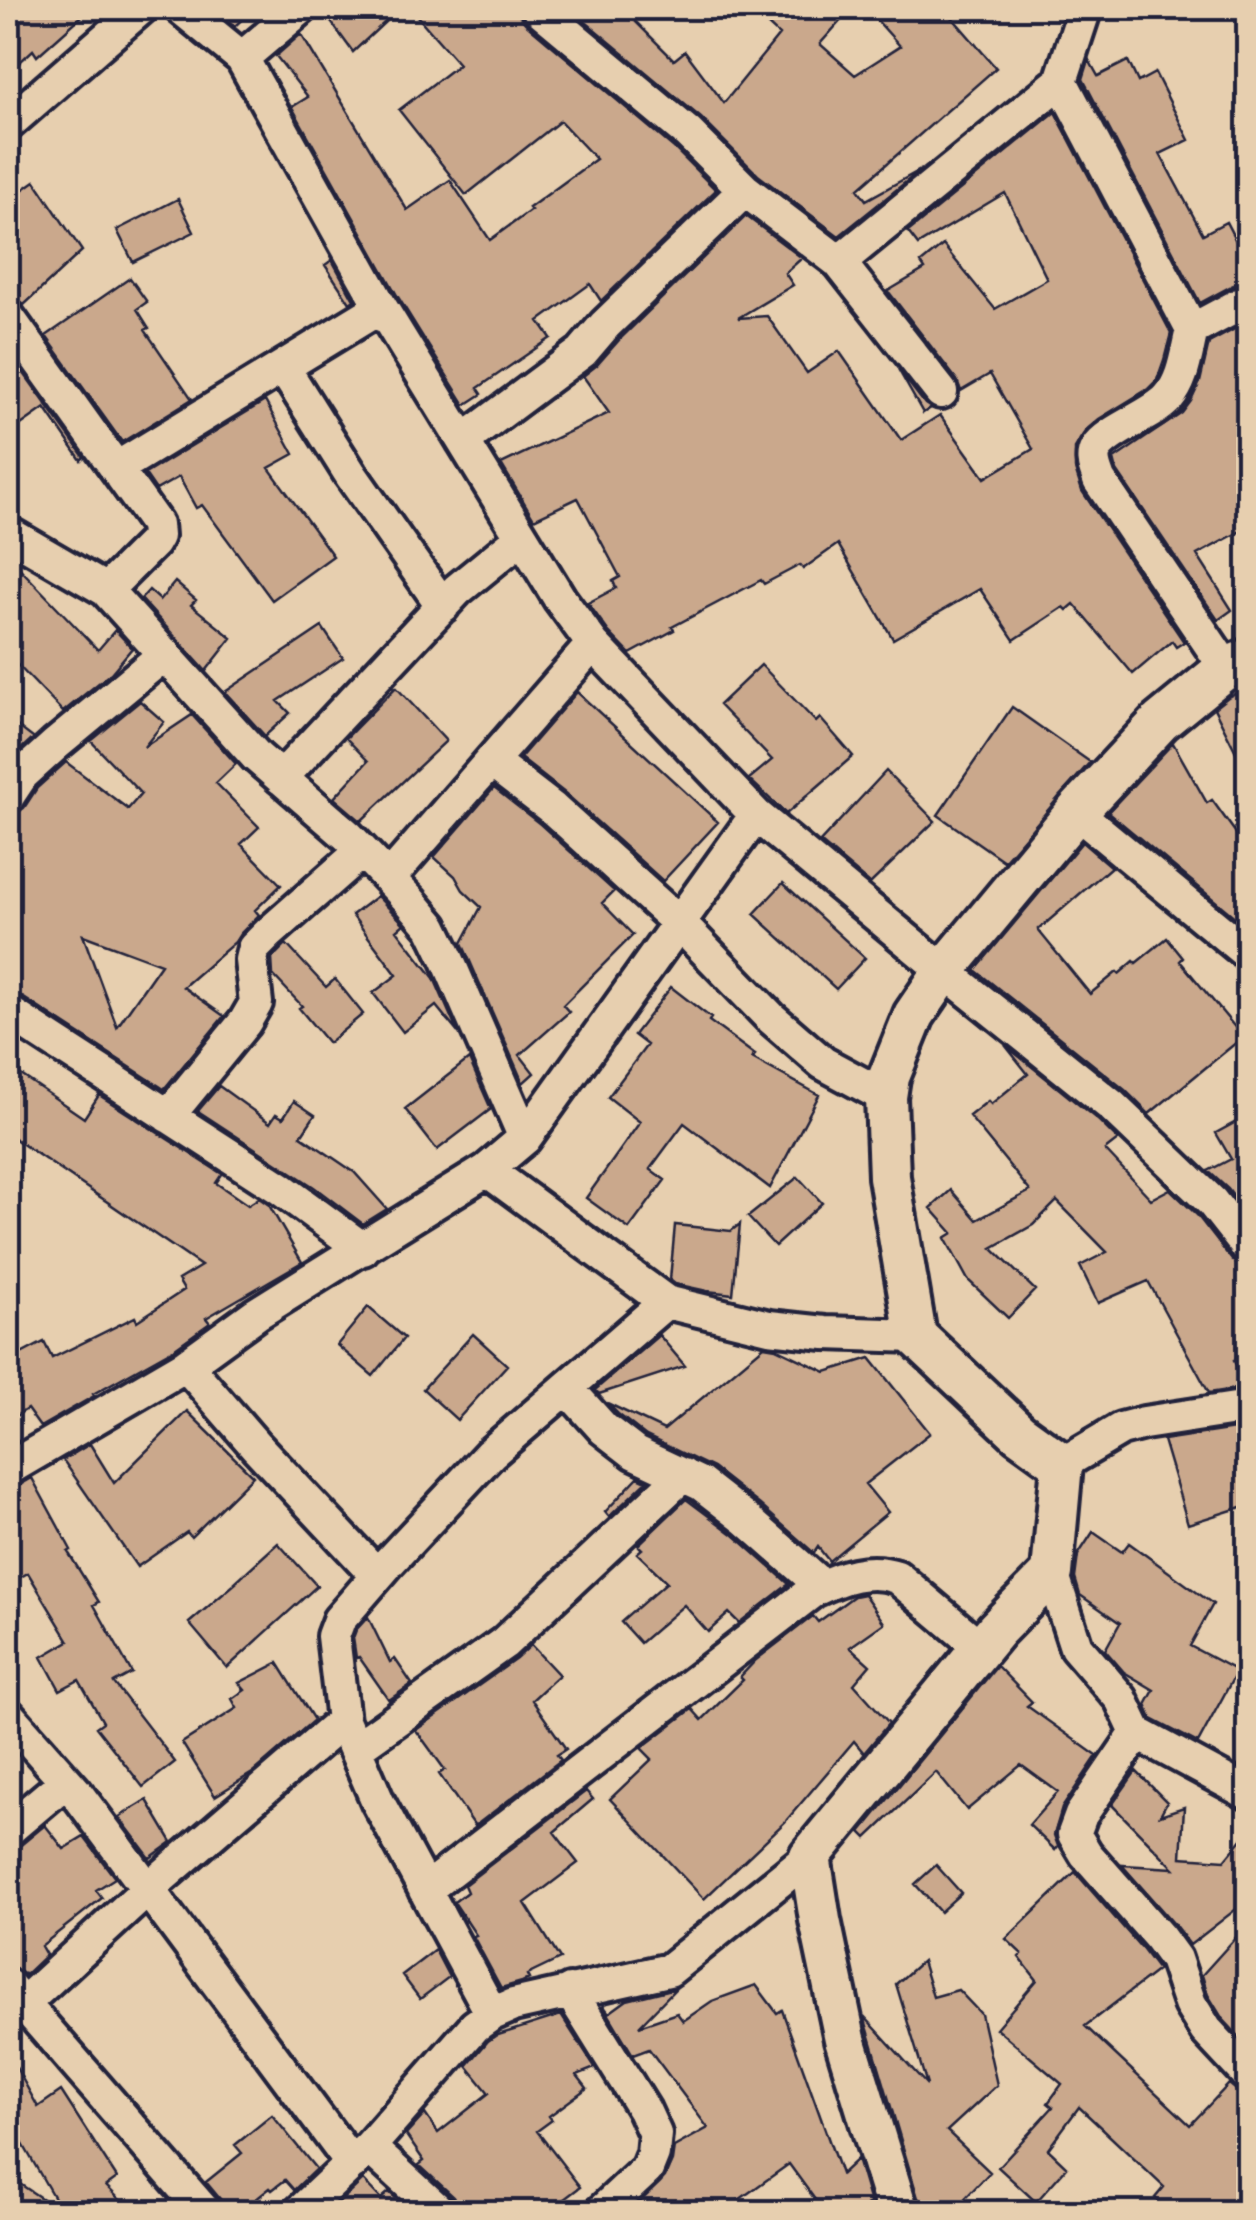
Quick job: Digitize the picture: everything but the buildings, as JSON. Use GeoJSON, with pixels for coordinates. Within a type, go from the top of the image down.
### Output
{"type":"FeatureCollection","features":[{"type":"Feature","properties":{"kind":"street"},"geometry":{"type":"LineString","coordinates":[[8,124],[140,8]]}},
{"type":"Feature","properties":{"kind":"street"},"geometry":{"type":"LineString","coordinates":[[181,8],[242,58],[382,307],[560,599],[593,644],[756,815],[1112,1106],[1212,1202],[1248,1248]]}},
{"type":"Feature","properties":{"kind":"street"},"geometry":{"type":"LineString","coordinates":[[538,8],[688,132],[745,190],[839,262],[942,392]]}},
{"type":"Feature","properties":{"kind":"street"},"geometry":{"type":"LineString","coordinates":[[839,262],[1061,81],[1085,8]]}},
{"type":"Feature","properties":{"kind":"street"},"geometry":{"type":"LineString","coordinates":[[242,58],[294,10]]}},
{"type":"Feature","properties":{"kind":"street"},"geometry":{"type":"LineString","coordinates":[[1061,81],[1192,330],[1180,378],[1167,400],[1106,440],[1096,449],[1092,462],[1099,480],[1237,663],[1160,722],[1076,812],[944,971],[914,1016],[889,1077],[886,1098],[889,1177],[916,1336],[1020,1432],[1062,1464]]}},
{"type":"Feature","properties":{"kind":"street"},"geometry":{"type":"LineString","coordinates":[[464,441],[582,352],[605,324],[745,190]]}},
{"type":"Feature","properties":{"kind":"street"},"geometry":{"type":"LineString","coordinates":[[1192,330],[1248,300]]}},
{"type":"Feature","properties":{"kind":"street"},"geometry":{"type":"LineString","coordinates":[[117,468],[382,307]]}},
{"type":"Feature","properties":{"kind":"street"},"geometry":{"type":"LineString","coordinates":[[8,317],[154,518],[158,530],[153,543],[106,590]]}},
{"type":"Feature","properties":{"kind":"street"},"geometry":{"type":"LineString","coordinates":[[283,367],[351,476],[442,606]]}},
{"type":"Feature","properties":{"kind":"street"},"geometry":{"type":"LineString","coordinates":[[8,533],[106,590],[257,757],[362,851],[432,927],[526,1138]]}},
{"type":"Feature","properties":{"kind":"street"},"geometry":{"type":"LineString","coordinates":[[281,778],[457,590],[522,537]]}},
{"type":"Feature","properties":{"kind":"street"},"geometry":{"type":"LineString","coordinates":[[389,878],[593,644]]}},
{"type":"Feature","properties":{"kind":"street"},"geometry":{"type":"LineString","coordinates":[[8,796],[22,775],[55,745],[165,654]]}},
{"type":"Feature","properties":{"kind":"street"},"geometry":{"type":"LineString","coordinates":[[491,761],[553,809],[679,923],[770,1017],[822,1064],[886,1098]]}},
{"type":"Feature","properties":{"kind":"street"},"geometry":{"type":"LineString","coordinates":[[1076,812],[1248,954]]}},
{"type":"Feature","properties":{"kind":"street"},"geometry":{"type":"LineString","coordinates":[[8,1469],[186,1365],[256,1314],[486,1170],[526,1138],[756,815]]}},
{"type":"Feature","properties":{"kind":"street"},"geometry":{"type":"LineString","coordinates":[[168,1116],[246,1022],[256,1003],[254,948],[362,851]]}},
{"type":"Feature","properties":{"kind":"street"},"geometry":{"type":"LineString","coordinates":[[8,1012],[280,1188],[363,1249]]}},
{"type":"Feature","properties":{"kind":"street"},"geometry":{"type":"LineString","coordinates":[[486,1170],[666,1302],[769,1327],[916,1336]]}},
{"type":"Feature","properties":{"kind":"street"},"geometry":{"type":"LineString","coordinates":[[492,2014],[378,1802],[349,1735],[333,1636],[339,1620],[490,1454],[666,1302]]}},
{"type":"Feature","properties":{"kind":"street"},"geometry":{"type":"LineString","coordinates":[[186,1365],[378,1575]]}},
{"type":"Feature","properties":{"kind":"street"},"geometry":{"type":"LineString","coordinates":[[567,1388],[604,1430],[635,1453],[702,1484],[822,1586]]}},
{"type":"Feature","properties":{"kind":"street"},"geometry":{"type":"LineString","coordinates":[[1062,1464],[1121,1429],[1248,1407]]}},
{"type":"Feature","properties":{"kind":"street"},"geometry":{"type":"LineString","coordinates":[[1062,1464],[1052,1573],[1076,1647],[1121,1699],[1137,1732],[1248,1793]]}},
{"type":"Feature","properties":{"kind":"street"},"geometry":{"type":"LineString","coordinates":[[205,2212],[16,1995],[349,1735],[504,1643],[683,1476]]}},
{"type":"Feature","properties":{"kind":"street"},"geometry":{"type":"LineString","coordinates":[[424,1890],[814,1590],[836,1579],[862,1573],[898,1577],[981,1648]]}},
{"type":"Feature","properties":{"kind":"street"},"geometry":{"type":"LineString","coordinates":[[300,2212],[360,2155],[475,2026],[492,2014],[513,2005],[669,1970],[810,1856],[996,1630],[1052,1573]]}},
{"type":"Feature","properties":{"kind":"street"},"geometry":{"type":"LineString","coordinates":[[8,1715],[66,1781],[360,2155],[440,2212]]}},
{"type":"Feature","properties":{"kind":"street"},"geometry":{"type":"LineString","coordinates":[[1137,1732],[1081,1815],[1074,1834],[1086,1854],[1176,1959],[1190,2004],[1206,2030],[1248,2075]]}},
{"type":"Feature","properties":{"kind":"street"},"geometry":{"type":"LineString","coordinates":[[8,1830],[66,1781]]}},
{"type":"Feature","properties":{"kind":"street"},"geometry":{"type":"LineString","coordinates":[[810,1856],[845,2039],[898,2212]]}},
{"type":"Feature","properties":{"kind":"street"},"geometry":{"type":"LineString","coordinates":[[570,1991],[655,2134],[647,2169],[600,2212]]}}]}
